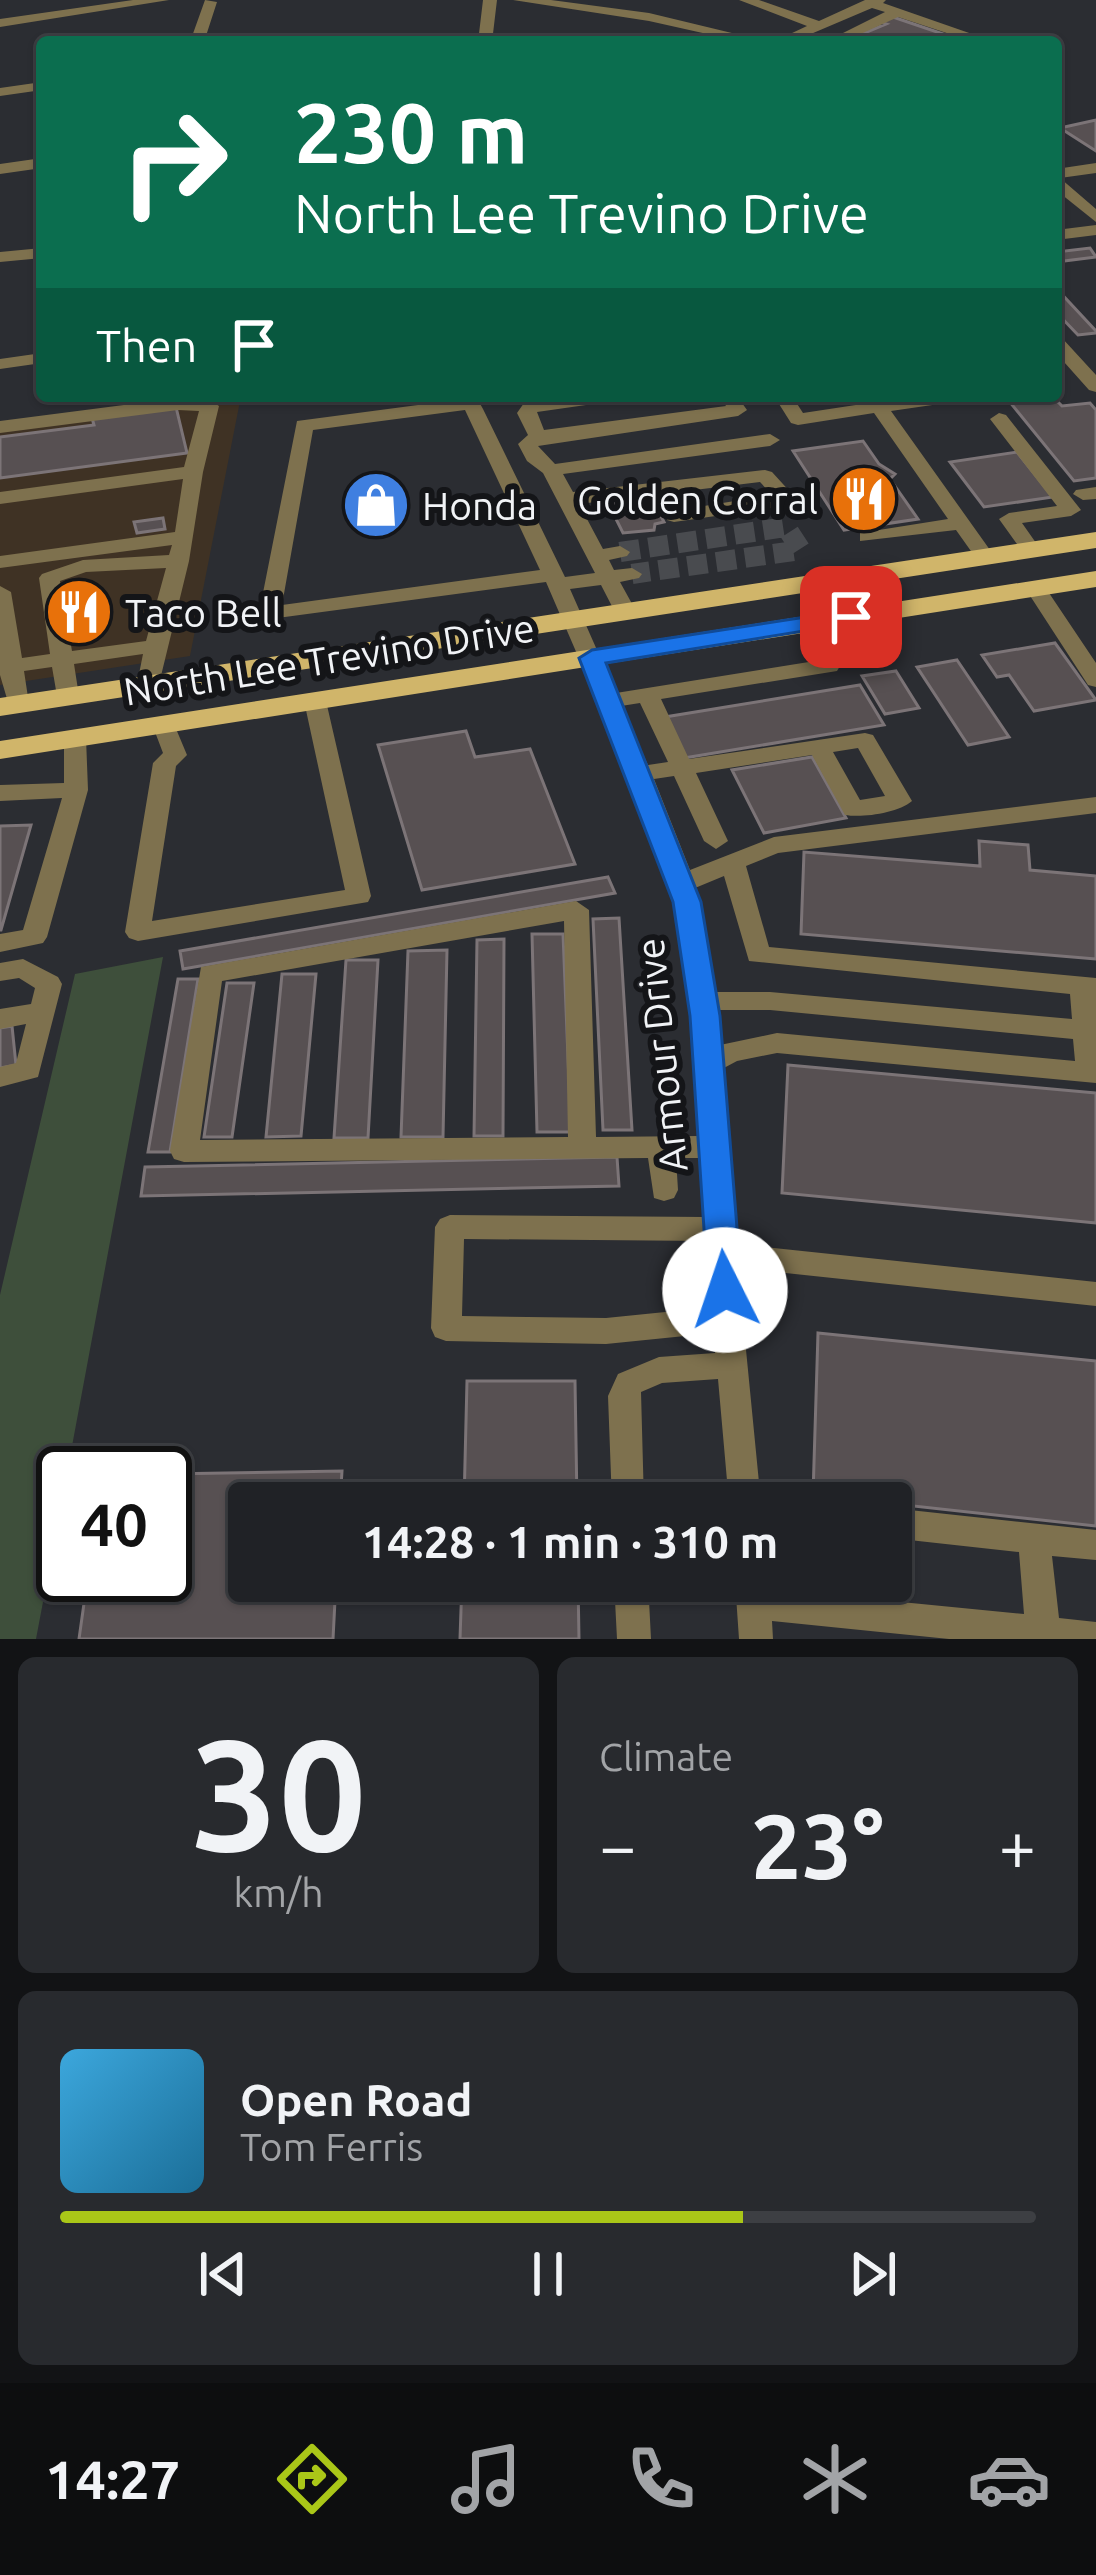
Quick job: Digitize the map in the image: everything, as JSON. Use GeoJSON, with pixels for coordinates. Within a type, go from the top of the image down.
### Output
{"type":"FeatureCollection","features":[{"type":"Feature","properties":{"kind":"main road","name":"North Lee Trevino Drive"},"geometry":{"type":"LineString","coordinates":[[33,702],[1096,540]]}},
{"type":"Feature","properties":{"kind":"main road"},"geometry":{"type":"LineString","coordinates":[[1009,553],[1036,588]]}},
{"type":"Feature","properties":{"kind":"main road","name":"North Lee Trevino Drive"},"geometry":{"type":"LineString","coordinates":[[0,750],[62,740],[165,741],[315,701],[1096,579]]}},
{"type":"Feature","properties":{"kind":"main road"},"geometry":{"type":"LineString","coordinates":[[33,702],[62,740]]}},
{"type":"Feature","properties":{"kind":"street"},"geometry":{"type":"LineString","coordinates":[[0,23],[162,0]]}},
{"type":"Feature","properties":{"kind":"street"},"geometry":{"type":"LineString","coordinates":[[486,36],[490,0]]}},
{"type":"Feature","properties":{"kind":"street"},"geometry":{"type":"LineString","coordinates":[[520,0],[736,36]]}},
{"type":"Feature","properties":{"kind":"street"},"geometry":{"type":"LineString","coordinates":[[746,0],[823,36]]}},
{"type":"Feature","properties":{"kind":"street"},"geometry":{"type":"LineString","coordinates":[[199,36],[210,1]]}},
{"type":"Feature","properties":{"kind":"street"},"geometry":{"type":"LineString","coordinates":[[793,36],[874,1],[970,36]]}},
{"type":"Feature","properties":{"kind":"street"},"geometry":{"type":"LineString","coordinates":[[845,36],[898,12]]}},
{"type":"Feature","properties":{"kind":"street"},"geometry":{"type":"LineString","coordinates":[[674,36],[692,26]]}},
{"type":"Feature","properties":{"kind":"street"},"geometry":{"type":"LineString","coordinates":[[0,92],[36,87]]}},
{"type":"Feature","properties":{"kind":"street"},"geometry":{"type":"LineString","coordinates":[[0,170],[36,164]]}},
{"type":"Feature","properties":{"kind":"street"},"geometry":{"type":"LineString","coordinates":[[1087,170],[1096,187]]}},
{"type":"Feature","properties":{"kind":"street"},"geometry":{"type":"LineString","coordinates":[[1062,184],[1096,217]]}},
{"type":"Feature","properties":{"kind":"street"},"geometry":{"type":"LineString","coordinates":[[1062,234],[1096,230]]}},
{"type":"Feature","properties":{"kind":"street"},"geometry":{"type":"LineString","coordinates":[[0,257],[36,254]]}},
{"type":"Feature","properties":{"kind":"street"},"geometry":{"type":"LineString","coordinates":[[1062,349],[1089,379]]}},
{"type":"Feature","properties":{"kind":"street"},"geometry":{"type":"LineString","coordinates":[[0,364],[36,359]]}},
{"type":"Feature","properties":{"kind":"street"},"geometry":{"type":"LineString","coordinates":[[538,436],[526,413],[531,406],[561,402]]}},
{"type":"Feature","properties":{"kind":"street"},"geometry":{"type":"LineString","coordinates":[[625,611],[551,470],[534,457],[528,444],[538,436],[738,410],[732,402]]}},
{"type":"Feature","properties":{"kind":"street"},"geometry":{"type":"LineString","coordinates":[[787,402],[798,419],[913,402]]}},
{"type":"Feature","properties":{"kind":"street"},"geometry":{"type":"LineString","coordinates":[[0,427],[178,404],[210,406],[148,684]]}},
{"type":"Feature","properties":{"kind":"street"},"geometry":{"type":"LineString","coordinates":[[557,579],[471,404],[304,424],[270,614],[632,574]]}},
{"type":"Feature","properties":{"kind":"street"},"geometry":{"type":"LineString","coordinates":[[879,407],[961,523],[1009,553]]}},
{"type":"Feature","properties":{"kind":"street"},"geometry":{"type":"LineString","coordinates":[[999,419],[1071,510],[1009,519],[1009,553]]}},
{"type":"Feature","properties":{"kind":"street"},"geometry":{"type":"LineString","coordinates":[[551,470],[770,440]]}},
{"type":"Feature","properties":{"kind":"street"},"geometry":{"type":"LineString","coordinates":[[0,498],[193,472]]}},
{"type":"Feature","properties":{"kind":"street"},"geometry":{"type":"LineString","coordinates":[[566,499],[765,476],[782,495],[778,501],[674,516]]}},
{"type":"Feature","properties":{"kind":"street"},"geometry":{"type":"LineString","coordinates":[[867,537],[961,523]]}},
{"type":"Feature","properties":{"kind":"street"},"geometry":{"type":"LineString","coordinates":[[0,562],[183,537]]}},
{"type":"Feature","properties":{"kind":"street"},"geometry":{"type":"LineString","coordinates":[[596,556],[620,552]]}},
{"type":"Feature","properties":{"kind":"street"},"geometry":{"type":"LineString","coordinates":[[0,592],[6,667],[33,702],[62,659],[49,578],[58,571],[99,564],[179,561]]}},
{"type":"Feature","properties":{"kind":"street","name":"Armour Drive"},"geometry":{"type":"LineString","coordinates":[[557,579],[681,884],[703,1000],[743,1482]]}},
{"type":"Feature","properties":{"kind":"street"},"geometry":{"type":"LineString","coordinates":[[1036,588],[1092,669]]}},
{"type":"Feature","properties":{"kind":"street"},"geometry":{"type":"LineString","coordinates":[[608,701],[829,666],[805,624]]}},
{"type":"Feature","properties":{"kind":"street"},"geometry":{"type":"LineString","coordinates":[[6,667],[154,646]]}},
{"type":"Feature","properties":{"kind":"street"},"geometry":{"type":"LineString","coordinates":[[648,695],[724,851],[758,955],[1089,986],[1092,1073],[777,1043],[730,1052],[708,1065]]}},
{"type":"Feature","properties":{"kind":"street"},"geometry":{"type":"LineString","coordinates":[[165,741],[138,932],[359,896],[315,701]]}},
{"type":"Feature","properties":{"kind":"street"},"geometry":{"type":"LineString","coordinates":[[0,943],[34,937],[76,790],[62,740]]}},
{"type":"Feature","properties":{"kind":"street"},"geometry":{"type":"LineString","coordinates":[[640,774],[819,747]]}},
{"type":"Feature","properties":{"kind":"street"},"geometry":{"type":"LineString","coordinates":[[0,793],[76,790]]}},
{"type":"Feature","properties":{"kind":"street"},"geometry":{"type":"LineString","coordinates":[[681,884],[724,851],[1096,805]]}},
{"type":"Feature","properties":{"kind":"street"},"geometry":{"type":"LineString","coordinates":[[582,1146],[577,910],[210,974],[184,1151],[714,1147]]}},
{"type":"Feature","properties":{"kind":"street"},"geometry":{"type":"LineString","coordinates":[[0,972],[23,968],[49,984],[28,1070],[0,1078]]}},
{"type":"Feature","properties":{"kind":"street"},"geometry":{"type":"LineString","coordinates":[[703,1000],[770,1001],[1091,1030]]}},
{"type":"Feature","properties":{"kind":"street"},"geometry":{"type":"LineString","coordinates":[[0,1019],[42,1012]]}},
{"type":"Feature","properties":{"kind":"street"},"geometry":{"type":"LineString","coordinates":[[661,1146],[664,1190]]}},
{"type":"Feature","properties":{"kind":"street"},"geometry":{"type":"LineString","coordinates":[[728,1326],[686,1323],[606,1331],[446,1328],[450,1228],[721,1242],[1096,1294]]}},
{"type":"Feature","properties":{"kind":"street"},"geometry":{"type":"LineString","coordinates":[[627,1482],[624,1396],[629,1383],[640,1374],[659,1370],[732,1366]]}},
{"type":"Feature","properties":{"kind":"street"},"geometry":{"type":"LineString","coordinates":[[912,1525],[1096,1545]]}},
{"type":"Feature","properties":{"kind":"street"},"geometry":{"type":"LineString","coordinates":[[1034,1539],[1043,1632]]}},
{"type":"Feature","properties":{"kind":"street"},"geometry":{"type":"LineString","coordinates":[[632,1602],[634,1639]]}},
{"type":"Feature","properties":{"kind":"street"},"geometry":{"type":"LineString","coordinates":[[754,1602],[756,1639]]}},
{"type":"Feature","properties":{"kind":"street"},"geometry":{"type":"LineString","coordinates":[[826,1602],[1096,1638]]}},
{"type":"Feature","properties":{"kind":"shaded area"},"geometry":{"type":"Polygon","coordinates":[[[163,402],[240,402],[190,656],[0,685],[0,423],[163,402]]]}},
{"type":"Feature","properties":{"kind":"green space"},"geometry":{"type":"Polygon","coordinates":[[[163,957],[72,1446],[36,1446],[36,1602],[43,1602],[36,1639],[0,1639],[0,1295],[75,974],[163,957]]]}},
{"type":"Feature","properties":{"kind":"building"},"geometry":{"type":"Polygon","coordinates":[[[893,17],[949,36],[857,36],[886,24],[879,22],[893,17]]]}},
{"type":"Feature","properties":{"kind":"building"},"geometry":{"type":"Polygon","coordinates":[[[1096,120],[1096,151],[1062,129],[1096,120]]]}},
{"type":"Feature","properties":{"kind":"building"},"geometry":{"type":"Polygon","coordinates":[[[1090,248],[1096,257],[1062,261],[1062,251],[1090,248]]]}},
{"type":"Feature","properties":{"kind":"building"},"geometry":{"type":"Polygon","coordinates":[[[1062,294],[1096,331],[1078,335],[1062,318],[1062,294]]]}},
{"type":"Feature","properties":{"kind":"building"},"geometry":{"type":"Polygon","coordinates":[[[1010,402],[1090,403],[1096,410],[1096,478],[1074,481],[1010,402]]]}},
{"type":"Feature","properties":{"kind":"building"},"geometry":{"type":"Polygon","coordinates":[[[176,407],[187,453],[0,478],[0,437],[94,425],[92,418],[176,407]]]}},
{"type":"Feature","properties":{"kind":"building","name":"Golden Corral"},"geometry":{"type":"Polygon","coordinates":[[[863,441],[879,464],[895,474],[890,479],[918,519],[844,530],[793,451],[863,441]]]}},
{"type":"Feature","properties":{"kind":"building"},"geometry":{"type":"Polygon","coordinates":[[[1017,452],[1053,497],[984,507],[950,462],[1017,452]]]}},
{"type":"Feature","properties":{"kind":"building"},"geometry":{"type":"Polygon","coordinates":[[[651,497],[664,522],[655,524],[654,530],[623,533],[608,503],[651,497]]]}},
{"type":"Feature","properties":{"kind":"building"},"geometry":{"type":"Polygon","coordinates":[[[163,518],[165,529],[137,533],[134,522],[163,518]]]}},
{"type":"Feature","properties":{"kind":"building","name":"Taco Bell"},"geometry":{"type":"Polygon","coordinates":[[[94,593],[100,626],[62,631],[57,598],[94,593]]]}},
{"type":"Feature","properties":{"kind":"building"},"geometry":{"type":"Polygon","coordinates":[[[1055,643],[1096,700],[1034,711],[1009,675],[997,677],[982,655],[1055,643]]]}},
{"type":"Feature","properties":{"kind":"building"},"geometry":{"type":"Polygon","coordinates":[[[957,660],[1009,737],[968,745],[917,667],[957,660]]]}},
{"type":"Feature","properties":{"kind":"building"},"geometry":{"type":"Polygon","coordinates":[[[896,671],[919,708],[885,714],[862,676],[896,671]]]}},
{"type":"Feature","properties":{"kind":"building"},"geometry":{"type":"Polygon","coordinates":[[[860,685],[884,725],[684,758],[665,717],[860,685]]]}},
{"type":"Feature","properties":{"kind":"building"},"geometry":{"type":"Polygon","coordinates":[[[466,731],[475,757],[530,749],[575,864],[422,890],[378,745],[466,731]]]}},
{"type":"Feature","properties":{"kind":"building"},"geometry":{"type":"Polygon","coordinates":[[[812,757],[846,818],[764,833],[732,770],[812,757]]]}},
{"type":"Feature","properties":{"kind":"building"},"geometry":{"type":"Polygon","coordinates":[[[31,825],[1,930],[0,930],[0,826],[31,825]]]}},
{"type":"Feature","properties":{"kind":"building"},"geometry":{"type":"Polygon","coordinates":[[[979,841],[1028,845],[1030,870],[1096,876],[1096,959],[801,934],[804,852],[980,866],[979,841]]]}},
{"type":"Feature","properties":{"kind":"building"},"geometry":{"type":"Polygon","coordinates":[[[608,877],[615,893],[183,969],[180,951],[608,877]]]}},
{"type":"Feature","properties":{"kind":"building"},"geometry":{"type":"Polygon","coordinates":[[[619,918],[632,1130],[603,1130],[593,919],[619,918]]]}},
{"type":"Feature","properties":{"kind":"building"},"geometry":{"type":"Polygon","coordinates":[[[532,934],[563,934],[571,1132],[537,1132],[532,934]]]}},
{"type":"Feature","properties":{"kind":"building"},"geometry":{"type":"Polygon","coordinates":[[[504,939],[503,1136],[474,1136],[477,940],[504,939]]]}},
{"type":"Feature","properties":{"kind":"building"},"geometry":{"type":"Polygon","coordinates":[[[447,950],[443,1137],[401,1137],[408,951],[447,950]]]}},
{"type":"Feature","properties":{"kind":"building"},"geometry":{"type":"Polygon","coordinates":[[[346,960],[378,960],[368,1138],[334,1138],[346,960]]]}},
{"type":"Feature","properties":{"kind":"building"},"geometry":{"type":"Polygon","coordinates":[[[282,974],[316,974],[301,1136],[266,1137],[282,974]]]}},
{"type":"Feature","properties":{"kind":"building"},"geometry":{"type":"Polygon","coordinates":[[[178,979],[198,979],[170,1152],[148,1152],[178,979]]]}},
{"type":"Feature","properties":{"kind":"building"},"geometry":{"type":"Polygon","coordinates":[[[227,983],[254,983],[232,1137],[204,1137],[227,983]]]}},
{"type":"Feature","properties":{"kind":"building"},"geometry":{"type":"Polygon","coordinates":[[[12,1026],[16,1065],[0,1068],[0,1028],[12,1026]]]}},
{"type":"Feature","properties":{"kind":"building"},"geometry":{"type":"Polygon","coordinates":[[[788,1065],[1096,1093],[1096,1223],[782,1193],[788,1065]]]}},
{"type":"Feature","properties":{"kind":"building"},"geometry":{"type":"Polygon","coordinates":[[[617,1157],[619,1186],[141,1196],[145,1167],[617,1157]]]}},
{"type":"Feature","properties":{"kind":"building"},"geometry":{"type":"Polygon","coordinates":[[[818,1333],[1096,1361],[1096,1526],[912,1506],[912,1482],[813,1482],[818,1333]]]}},
{"type":"Feature","properties":{"kind":"building"},"geometry":{"type":"Polygon","coordinates":[[[467,1381],[575,1381],[577,1482],[465,1482],[467,1381]]]}},
{"type":"Feature","properties":{"kind":"building"},"geometry":{"type":"Polygon","coordinates":[[[342,1471],[341,1482],[228,1482],[228,1602],[335,1602],[333,1639],[79,1639],[84,1602],[192,1602],[192,1474],[342,1471]]]}},
{"type":"Feature","properties":{"kind":"building"},"geometry":{"type":"Polygon","coordinates":[[[461,1602],[578,1602],[579,1639],[460,1639],[461,1602]]]}},
{"type":"Feature","properties":{"kind":"tunnel"},"geometry":{"type":"LineString","coordinates":[[620,552],[786,527],[801,550],[632,574]]}},
{"type":"Feature","properties":{"kind":"place","name":"Golden Corral"},"geometry":{"type":"Point","coordinates":[864,499]}},
{"type":"Feature","properties":{"kind":"place","name":"Honda"},"geometry":{"type":"Point","coordinates":[376,505]}},
{"type":"Feature","properties":{"kind":"place","name":"Taco Bell"},"geometry":{"type":"Point","coordinates":[79,612]}},
{"type":"Feature","properties":{"kind":"route"},"geometry":{"type":"LineString","coordinates":[[725,1290],[705,1016],[687,902],[592,658],[851,617]]}}]}
